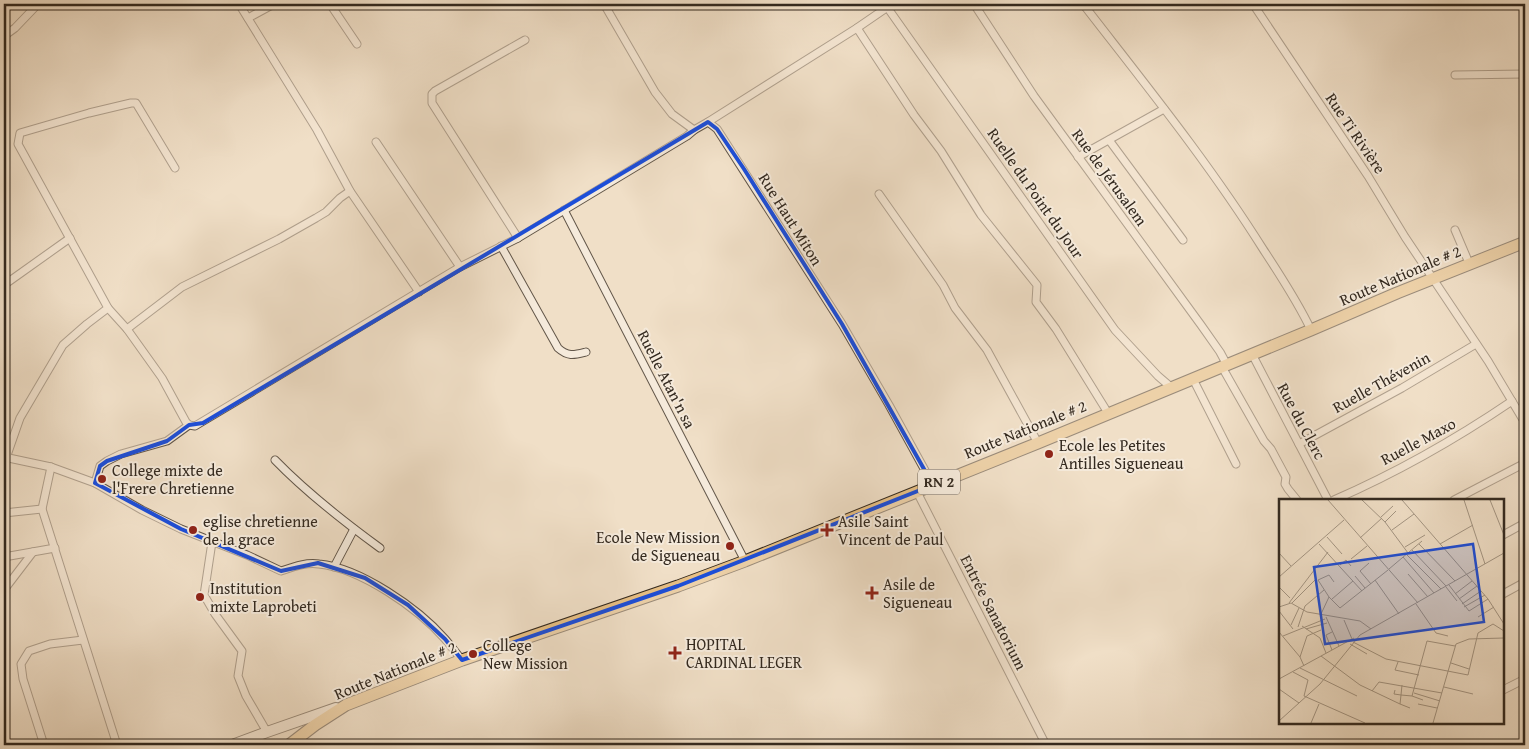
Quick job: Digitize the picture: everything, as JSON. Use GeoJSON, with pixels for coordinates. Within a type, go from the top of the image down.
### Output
{"type":"FeatureCollection","features":[{"type":"Feature","properties":{"kind":"main road","name":"Route Nationale # 2"},"geometry":{"type":"LineString","coordinates":[[288,745],[346,705],[462,660],[745,561],[1038,443],[1312,330],[1389,296],[1525,242]]}},
{"type":"Feature","properties":{"kind":"main road"},"geometry":{"type":"LineString","coordinates":[[232,745],[346,705]]}},
{"type":"Feature","properties":{"kind":"street"},"geometry":{"type":"LineString","coordinates":[[4,36],[38,4]]}},
{"type":"Feature","properties":{"kind":"street"},"geometry":{"type":"LineString","coordinates":[[239,4],[317,130],[350,190],[419,292]]}},
{"type":"Feature","properties":{"kind":"street"},"geometry":{"type":"LineString","coordinates":[[248,18],[274,4]]}},
{"type":"Feature","properties":{"kind":"street"},"geometry":{"type":"LineString","coordinates":[[330,4],[357,44]]}},
{"type":"Feature","properties":{"kind":"street"},"geometry":{"type":"LineString","coordinates":[[604,4],[655,92],[672,114],[694,130]]}},
{"type":"Feature","properties":{"kind":"street","name":"Rue de Jérusalem"},"geometry":{"type":"LineString","coordinates":[[974,4],[1034,96],[1220,352],[1224,366],[1264,441],[1271,449],[1286,477],[1285,484],[1296,499]]}},
{"type":"Feature","properties":{"kind":"street"},"geometry":{"type":"LineString","coordinates":[[1083,4],[1236,207],[1312,330]]}},
{"type":"Feature","properties":{"kind":"street","name":"Rue Ti Rivière"},"geometry":{"type":"LineString","coordinates":[[1253,4],[1368,176],[1525,423]]}},
{"type":"Feature","properties":{"kind":"street"},"geometry":{"type":"LineString","coordinates":[[175,168],[136,103],[130,102],[20,134],[18,144],[108,308],[127,329],[162,378],[183,417],[190,425],[195,426],[203,423],[460,267],[518,238],[687,136],[890,5]]}},
{"type":"Feature","properties":{"kind":"street","name":"Ruelle du Point du Jour"},"geometry":{"type":"LineString","coordinates":[[890,5],[1115,330],[1158,376],[1172,388]]}},
{"type":"Feature","properties":{"kind":"street"},"geometry":{"type":"LineString","coordinates":[[857,28],[914,115],[941,151],[981,215],[1037,286],[1036,302],[1056,329],[1108,413]]}},
{"type":"Feature","properties":{"kind":"street"},"geometry":{"type":"LineString","coordinates":[[518,238],[432,103],[432,99],[435,91],[525,40]]}},
{"type":"Feature","properties":{"kind":"street"},"geometry":{"type":"LineString","coordinates":[[1455,75],[1525,74]]}},
{"type":"Feature","properties":{"kind":"street"},"geometry":{"type":"LineString","coordinates":[[1078,157],[1164,109]]}},
{"type":"Feature","properties":{"kind":"street","name":"Rue Haut Miton"},"geometry":{"type":"LineString","coordinates":[[708,122],[717,129],[744,169],[842,324],[933,485]]}},
{"type":"Feature","properties":{"kind":"street"},"geometry":{"type":"LineString","coordinates":[[1109,140],[1183,240]]}},
{"type":"Feature","properties":{"kind":"street"},"geometry":{"type":"LineString","coordinates":[[376,142],[460,267]]}},
{"type":"Feature","properties":{"kind":"street"},"geometry":{"type":"LineString","coordinates":[[127,329],[182,287],[316,218],[326,212],[350,190]]}},
{"type":"Feature","properties":{"kind":"street"},"geometry":{"type":"LineString","coordinates":[[879,194],[943,285],[955,308],[987,350],[1038,443]]}},
{"type":"Feature","properties":{"kind":"street","name":"Ruelle Atan'n sa"},"geometry":{"type":"LineString","coordinates":[[564,210],[745,561]]}},
{"type":"Feature","properties":{"kind":"street"},"geometry":{"type":"LineString","coordinates":[[1454,230],[1469,264]]}},
{"type":"Feature","properties":{"kind":"street"},"geometry":{"type":"LineString","coordinates":[[4,285],[70,238]]}},
{"type":"Feature","properties":{"kind":"street"},"geometry":{"type":"LineString","coordinates":[[501,246],[558,348],[563,353],[573,356],[586,352]]}},
{"type":"Feature","properties":{"kind":"street"},"geometry":{"type":"LineString","coordinates":[[108,308],[63,345],[20,418],[5,458],[51,467],[95,483],[142,510],[181,529],[247,555],[281,571],[303,564],[318,563],[365,578],[408,605],[445,638],[462,660]]}},
{"type":"Feature","properties":{"kind":"street","name":"Ruelle Thévenin"},"geometry":{"type":"LineString","coordinates":[[1299,444],[1402,388],[1476,344]]}},
{"type":"Feature","properties":{"kind":"street","name":"Rue du Clerc"},"geometry":{"type":"LineString","coordinates":[[1252,354],[1327,499]]}},
{"type":"Feature","properties":{"kind":"street"},"geometry":{"type":"LineString","coordinates":[[1193,379],[1236,464]]}},
{"type":"Feature","properties":{"kind":"street","name":"Ruelle Maxo"},"geometry":{"type":"LineString","coordinates":[[1336,499],[1440,446],[1477,425],[1512,401]]}},
{"type":"Feature","properties":{"kind":"street"},"geometry":{"type":"LineString","coordinates":[[95,483],[100,466],[107,461],[120,454],[168,442],[190,425]]}},
{"type":"Feature","properties":{"kind":"street"},"geometry":{"type":"LineString","coordinates":[[275,460],[293,479],[354,530],[380,548]]}},
{"type":"Feature","properties":{"kind":"street"},"geometry":{"type":"LineString","coordinates":[[1456,499],[1525,463]]}},
{"type":"Feature","properties":{"kind":"street"},"geometry":{"type":"LineString","coordinates":[[51,467],[42,509],[117,745]]}},
{"type":"Feature","properties":{"kind":"street","name":"Entrée Sanatorium"},"geometry":{"type":"LineString","coordinates":[[917,492],[1046,745]]}},
{"type":"Feature","properties":{"kind":"street"},"geometry":{"type":"LineString","coordinates":[[4,513],[42,509]]}},
{"type":"Feature","properties":{"kind":"street"},"geometry":{"type":"LineString","coordinates":[[1504,534],[1525,523]]}},
{"type":"Feature","properties":{"kind":"street"},"geometry":{"type":"LineString","coordinates":[[334,567],[354,530]]}},
{"type":"Feature","properties":{"kind":"street"},"geometry":{"type":"LineString","coordinates":[[212,542],[204,595],[215,614],[242,651],[238,676],[246,696],[266,732]]}},
{"type":"Feature","properties":{"kind":"street"},"geometry":{"type":"LineString","coordinates":[[4,557],[55,548]]}},
{"type":"Feature","properties":{"kind":"street"},"geometry":{"type":"LineString","coordinates":[[4,590],[32,552]]}},
{"type":"Feature","properties":{"kind":"street"},"geometry":{"type":"LineString","coordinates":[[1504,593],[1525,582]]}},
{"type":"Feature","properties":{"kind":"street"},"geometry":{"type":"LineString","coordinates":[[44,745],[23,680],[21,664],[29,651],[50,644],[83,640]]}},
{"type":"Feature","properties":{"kind":"street"},"geometry":{"type":"LineString","coordinates":[[1504,690],[1525,679]]}},
{"type":"Feature","properties":{"kind":"highlighted area"},"geometry":{"type":"Polygon","coordinates":[[[708,122],[717,129],[744,169],[842,324],[933,485],[678,586],[462,660],[445,639],[408,605],[365,578],[318,563],[281,571],[181,529],[95,483],[100,466],[107,461],[167,441],[189,425],[203,423],[708,122]]]}},
{"type":"Feature","properties":{"kind":"place","name":"Ecole les Petites Antilles Sigueneau"},"geometry":{"type":"Point","coordinates":[1049,454]}},
{"type":"Feature","properties":{"kind":"place","name":"College mixte de l'Frere Chretienne"},"geometry":{"type":"Point","coordinates":[102,479]}},
{"type":"Feature","properties":{"kind":"place","name":"eglise chretienne de la grace"},"geometry":{"type":"Point","coordinates":[193,530]}},
{"type":"Feature","properties":{"kind":"place","name":"Asile Saint Vincent de Paul"},"geometry":{"type":"Point","coordinates":[827,530]}},
{"type":"Feature","properties":{"kind":"place","name":"Ecole New Mission de Sigueneau"},"geometry":{"type":"Point","coordinates":[730,546]}},
{"type":"Feature","properties":{"kind":"place","name":"Asile de Sigueneau"},"geometry":{"type":"Point","coordinates":[872,593]}},
{"type":"Feature","properties":{"kind":"place","name":"Institution mixte Laprobeti"},"geometry":{"type":"Point","coordinates":[200,597]}},
{"type":"Feature","properties":{"kind":"place","name":"HOPITAL CARDINAL LEGER"},"geometry":{"type":"Point","coordinates":[675,653]}},
{"type":"Feature","properties":{"kind":"place","name":"College New Mission"},"geometry":{"type":"Point","coordinates":[473,654]}}]}
